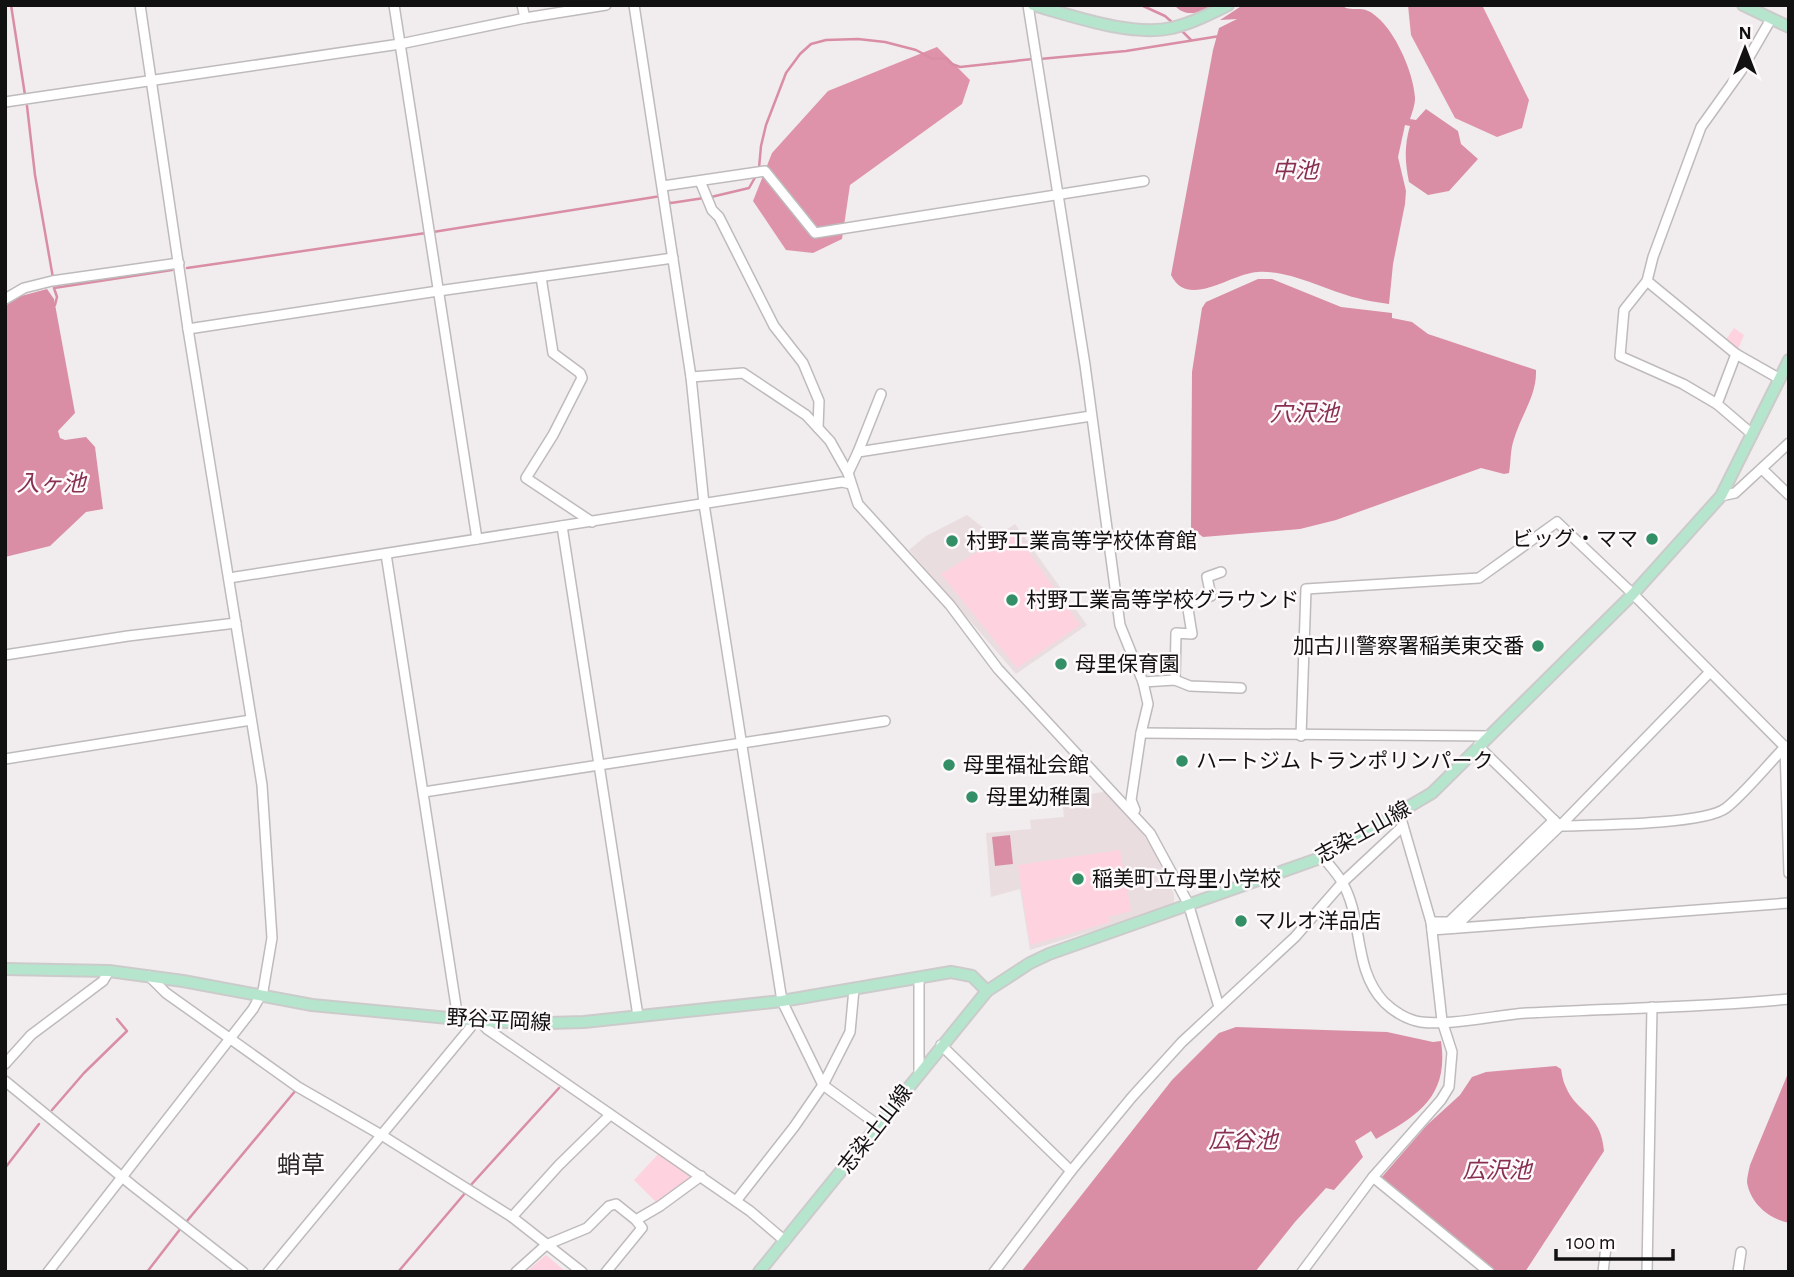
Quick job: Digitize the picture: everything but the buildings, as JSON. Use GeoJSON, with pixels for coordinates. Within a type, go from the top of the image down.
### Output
{"type":"FeatureCollection","features":[{"type":"Feature","properties":{"kind":"main road"},"geometry":{"type":"LineString","coordinates":[[1030,5],[1120,28],[1169,29],[1191,23],[1228,5]]}},
{"type":"Feature","properties":{"kind":"main road"},"geometry":{"type":"LineString","coordinates":[[1743,5],[1789,27]]}},
{"type":"Feature","properties":{"kind":"main road","name":"志染土山線"},"geometry":{"type":"LineString","coordinates":[[760,1272],[987,990],[1049,954],[1322,857],[1432,793],[1633,594],[1721,496],[1789,360]]}},
{"type":"Feature","properties":{"kind":"main road","name":"野谷平岡線"},"geometry":{"type":"LineString","coordinates":[[5,969],[109,971],[312,1005],[477,1021],[572,1023],[782,1001],[951,972],[972,976],[987,990]]}},
{"type":"Feature","properties":{"kind":"street"},"geometry":{"type":"LineString","coordinates":[[48,1272],[231,1040],[264,991],[272,938],[262,785],[188,329],[140,5]]}},
{"type":"Feature","properties":{"kind":"street"},"geometry":{"type":"LineString","coordinates":[[394,5],[477,539]]}},
{"type":"Feature","properties":{"kind":"street"},"geometry":{"type":"LineString","coordinates":[[522,5],[525,18]]}},
{"type":"Feature","properties":{"kind":"street"},"geometry":{"type":"LineString","coordinates":[[5,102],[400,44],[525,18],[606,5]]}},
{"type":"Feature","properties":{"kind":"street"},"geometry":{"type":"LineString","coordinates":[[634,5],[691,377],[705,504],[782,1001],[822,1085],[878,1125]]}},
{"type":"Feature","properties":{"kind":"street"},"geometry":{"type":"LineString","coordinates":[[1030,5],[1105,499],[1120,625],[1143,682],[1148,704],[1130,800],[1139,818]]}},
{"type":"Feature","properties":{"kind":"street"},"geometry":{"type":"LineString","coordinates":[[1752,434],[1717,404],[1683,384],[1620,356],[1624,310],[1647,281],[1653,257],[1701,127],[1741,71],[1772,19]]}},
{"type":"Feature","properties":{"kind":"street"},"geometry":{"type":"LineString","coordinates":[[663,186],[765,171],[815,233],[1144,181]]}},
{"type":"Feature","properties":{"kind":"street"},"geometry":{"type":"LineString","coordinates":[[700,181],[774,326],[803,363],[819,401],[818,428]]}},
{"type":"Feature","properties":{"kind":"street"},"geometry":{"type":"LineString","coordinates":[[188,329],[673,258]]}},
{"type":"Feature","properties":{"kind":"street"},"geometry":{"type":"LineString","coordinates":[[5,299],[24,288],[52,281],[179,263]]}},
{"type":"Feature","properties":{"kind":"street"},"geometry":{"type":"LineString","coordinates":[[541,276],[553,353],[582,377],[553,435],[526,478],[592,522]]}},
{"type":"Feature","properties":{"kind":"street"},"geometry":{"type":"LineString","coordinates":[[1647,281],[1737,354],[1780,379]]}},
{"type":"Feature","properties":{"kind":"street"},"geometry":{"type":"LineString","coordinates":[[1717,404],[1737,354]]}},
{"type":"Feature","properties":{"kind":"street"},"geometry":{"type":"LineString","coordinates":[[691,377],[743,373],[806,415],[830,441],[848,473],[858,504],[950,606],[998,669],[1139,818],[1150,833],[1188,903],[1219,1007]]}},
{"type":"Feature","properties":{"kind":"street"},"geometry":{"type":"LineString","coordinates":[[848,473],[881,394]]}},
{"type":"Feature","properties":{"kind":"street"},"geometry":{"type":"LineString","coordinates":[[858,452],[1091,416]]}},
{"type":"Feature","properties":{"kind":"street"},"geometry":{"type":"LineString","coordinates":[[1721,496],[1735,493],[1789,443]]}},
{"type":"Feature","properties":{"kind":"street"},"geometry":{"type":"LineString","coordinates":[[1762,468],[1789,495]]}},
{"type":"Feature","properties":{"kind":"street"},"geometry":{"type":"LineString","coordinates":[[229,578],[842,482],[851,484]]}},
{"type":"Feature","properties":{"kind":"street"},"geometry":{"type":"LineString","coordinates":[[1301,736],[1306,589],[1479,578],[1557,522],[1787,745],[1789,873]]}},
{"type":"Feature","properties":{"kind":"street"},"geometry":{"type":"LineString","coordinates":[[562,526],[638,1016]]}},
{"type":"Feature","properties":{"kind":"street"},"geometry":{"type":"LineString","coordinates":[[386,554],[458,1019]]}},
{"type":"Feature","properties":{"kind":"street"},"geometry":{"type":"LineString","coordinates":[[1175,680],[1176,633],[1192,634],[1187,603],[1211,596],[1208,577],[1221,572]]}},
{"type":"Feature","properties":{"kind":"street"},"geometry":{"type":"LineString","coordinates":[[5,655],[236,623]]}},
{"type":"Feature","properties":{"kind":"street"},"geometry":{"type":"LineString","coordinates":[[1454,929],[1710,672]]}},
{"type":"Feature","properties":{"kind":"street"},"geometry":{"type":"LineString","coordinates":[[1143,682],[1175,680],[1190,685],[1241,688]]}},
{"type":"Feature","properties":{"kind":"street"},"geometry":{"type":"LineString","coordinates":[[5,759],[251,720]]}},
{"type":"Feature","properties":{"kind":"street"},"geometry":{"type":"LineString","coordinates":[[424,792],[884,721]]}},
{"type":"Feature","properties":{"kind":"street"},"geometry":{"type":"LineString","coordinates":[[1141,733],[1488,736]]}},
{"type":"Feature","properties":{"kind":"street"},"geometry":{"type":"LineString","coordinates":[[1478,746],[1557,823],[1608,825],[1710,816],[1726,808],[1787,745]]}},
{"type":"Feature","properties":{"kind":"street"},"geometry":{"type":"LineString","coordinates":[[1302,1272],[1373,1177],[1441,1100],[1448,1087],[1452,1052],[1442,1021],[1431,926],[1399,814]]}},
{"type":"Feature","properties":{"kind":"street"},"geometry":{"type":"LineString","coordinates":[[1431,926],[1449,922],[1557,823]]}},
{"type":"Feature","properties":{"kind":"street"},"geometry":{"type":"LineString","coordinates":[[994,1272],[1132,1097],[1219,1007],[1295,937],[1343,883],[1403,826]]}},
{"type":"Feature","properties":{"kind":"street"},"geometry":{"type":"LineString","coordinates":[[1322,857],[1343,883],[1354,917],[1361,958],[1370,983],[1384,1002],[1403,1016],[1421,1022],[1526,1013],[1789,999]]}},
{"type":"Feature","properties":{"kind":"street"},"geometry":{"type":"LineString","coordinates":[[1431,926],[1454,929],[1789,903]]}},
{"type":"Feature","properties":{"kind":"street"},"geometry":{"type":"LineString","coordinates":[[5,1064],[30,1035],[103,981],[109,971]]}},
{"type":"Feature","properties":{"kind":"street"},"geometry":{"type":"LineString","coordinates":[[149,976],[166,992],[298,1087],[383,1136],[512,1217],[582,1272]]}},
{"type":"Feature","properties":{"kind":"street"},"geometry":{"type":"LineString","coordinates":[[919,978],[919,1072]]}},
{"type":"Feature","properties":{"kind":"street"},"geometry":{"type":"LineString","coordinates":[[737,1202],[787,1137],[822,1085],[850,1032],[854,989]]}},
{"type":"Feature","properties":{"kind":"street"},"geometry":{"type":"LineString","coordinates":[[1647,1272],[1652,1007]]}},
{"type":"Feature","properties":{"kind":"street"},"geometry":{"type":"LineString","coordinates":[[268,1272],[477,1021],[701,1176],[785,1241]]}},
{"type":"Feature","properties":{"kind":"street"},"geometry":{"type":"LineString","coordinates":[[941,1045],[1071,1171]]}},
{"type":"Feature","properties":{"kind":"street"},"geometry":{"type":"LineString","coordinates":[[5,1081],[243,1272]]}},
{"type":"Feature","properties":{"kind":"street"},"geometry":{"type":"LineString","coordinates":[[512,1217],[559,1165],[610,1115]]}},
{"type":"Feature","properties":{"kind":"street"},"geometry":{"type":"LineString","coordinates":[[636,1220],[701,1176]]}},
{"type":"Feature","properties":{"kind":"street"},"geometry":{"type":"LineString","coordinates":[[1373,1177],[1489,1272]]}},
{"type":"Feature","properties":{"kind":"street"},"geometry":{"type":"LineString","coordinates":[[516,1272],[546,1245],[587,1228],[609,1206],[616,1204],[642,1228],[606,1272]]}},
{"type":"Feature","properties":{"kind":"street"},"geometry":{"type":"LineString","coordinates":[[1603,1272],[1606,1247]]}},
{"type":"Feature","properties":{"kind":"street"},"geometry":{"type":"LineString","coordinates":[[1738,1272],[1741,1252]]}},
{"type":"Feature","properties":{"kind":"shaded area"},"geometry":{"type":"Polygon","coordinates":[[[1408,5],[1482,5],[1529,100],[1522,128],[1497,137],[1455,118],[1411,35],[1408,5]]]}},
{"type":"Feature","properties":{"kind":"shaded area"},"geometry":{"type":"Polygon","coordinates":[[[937,47],[970,80],[962,104],[850,185],[842,239],[813,253],[786,250],[753,201],[772,153],[828,91],[937,47]]]}},
{"type":"Feature","properties":{"kind":"shaded area"},"geometry":{"type":"Polygon","coordinates":[[[1734,328],[1744,335],[1736,354],[1723,344],[1734,328]]]}},
{"type":"Feature","properties":{"kind":"shaded area","name":"村野工業高等学校グラウンド"},"geometry":{"type":"Polygon","coordinates":[[[967,515],[995,537],[1015,524],[1087,625],[1016,674],[909,550],[926,536],[967,515]]]}},
{"type":"Feature","properties":{"kind":"shaded area","name":"村野工業高等学校グラウンド"},"geometry":{"type":"Polygon","coordinates":[[[1013,530],[1080,625],[1017,668],[941,574],[1013,530]]]}},
{"type":"Feature","properties":{"kind":"shaded area","name":"稲美町立母里小学校"},"geometry":{"type":"Polygon","coordinates":[[[1110,791],[1129,813],[1152,848],[1174,894],[1174,906],[1030,950],[1020,889],[991,897],[986,833],[1031,829],[1030,820],[1064,817],[1062,798],[1110,791]]]}},
{"type":"Feature","properties":{"kind":"shaded area"},"geometry":{"type":"Polygon","coordinates":[[[1120,850],[1131,911],[1108,917],[1110,922],[1030,945],[1018,865],[1120,850]]]}},
{"type":"Feature","properties":{"kind":"shaded area"},"geometry":{"type":"Polygon","coordinates":[[[663,1149],[701,1176],[660,1206],[634,1180],[663,1149]]]}},
{"type":"Feature","properties":{"kind":"shaded area"},"geometry":{"type":"Polygon","coordinates":[[[546,1255],[566,1272],[526,1272],[546,1255]]]}},
{"type":"Feature","properties":{"kind":"water"},"geometry":{"type":"Polygon","coordinates":[[[1174,5],[1215,5],[1189,13],[1174,5]]]}},
{"type":"Feature","properties":{"kind":"water","name":"中池"},"geometry":{"type":"Polygon","coordinates":[[[1243,5],[1341,5],[1366,10],[1376,16],[1393,36],[1411,75],[1415,98],[1410,119],[1416,120],[1426,109],[1458,131],[1461,144],[1478,159],[1449,191],[1428,195],[1409,182],[1406,154],[1410,126],[1405,125],[1398,157],[1406,191],[1405,204],[1393,264],[1389,304],[1345,295],[1295,277],[1270,272],[1247,274],[1199,290],[1179,285],[1171,275],[1213,50],[1219,28],[1237,19],[1220,20],[1243,5]]]}},
{"type":"Feature","properties":{"kind":"water","name":"穴沢池"},"geometry":{"type":"Polygon","coordinates":[[[1258,279],[1272,279],[1341,307],[1392,313],[1392,318],[1412,322],[1428,334],[1536,370],[1531,397],[1513,443],[1509,473],[1481,468],[1336,520],[1300,529],[1203,537],[1191,528],[1192,372],[1202,308],[1206,302],[1258,279]]]}},
{"type":"Feature","properties":{"kind":"water","name":"入ヶ池"},"geometry":{"type":"Polygon","coordinates":[[[47,289],[54,299],[75,413],[58,431],[60,438],[65,440],[86,437],[95,447],[103,509],[86,512],[50,546],[5,557],[5,306],[21,296],[47,289]]]}},
{"type":"Feature","properties":{"kind":"water"},"geometry":{"type":"Polygon","coordinates":[[[1010,835],[1013,864],[995,866],[992,837],[1010,835]]]}},
{"type":"Feature","properties":{"kind":"water","name":"広谷池"},"geometry":{"type":"Polygon","coordinates":[[[1236,1027],[1387,1032],[1433,1042],[1441,1041],[1440,1076],[1428,1102],[1418,1112],[1376,1139],[1371,1131],[1355,1141],[1363,1157],[1334,1190],[1326,1188],[1255,1272],[1021,1272],[1172,1080],[1219,1033],[1236,1027]]]}},
{"type":"Feature","properties":{"kind":"water","name":"広沢池"},"geometry":{"type":"Polygon","coordinates":[[[1556,1066],[1561,1069],[1570,1095],[1598,1128],[1604,1151],[1525,1272],[1495,1272],[1381,1178],[1427,1125],[1460,1095],[1472,1077],[1486,1072],[1556,1066]]]}},
{"type":"Feature","properties":{"kind":"water"},"geometry":{"type":"Polygon","coordinates":[[[1789,1071],[1789,1223],[1774,1218],[1762,1209],[1752,1197],[1747,1182],[1750,1165],[1789,1071]]]}},
{"type":"Feature","properties":{"kind":"waterway"},"geometry":{"type":"LineString","coordinates":[[11,5],[25,95]]}},
{"type":"Feature","properties":{"kind":"waterway"},"geometry":{"type":"LineString","coordinates":[[1141,5],[1165,16],[1173,23]]}},
{"type":"Feature","properties":{"kind":"waterway"},"geometry":{"type":"LineString","coordinates":[[1181,30],[1191,40]]}},
{"type":"Feature","properties":{"kind":"waterway"},"geometry":{"type":"LineString","coordinates":[[1040,59],[1126,51],[1220,36]]}},
{"type":"Feature","properties":{"kind":"waterway"},"geometry":{"type":"LineString","coordinates":[[759,168],[766,125],[786,73],[811,44],[826,40],[858,39],[885,42],[916,50],[933,59],[946,58],[960,67],[1033,59]]}},
{"type":"Feature","properties":{"kind":"waterway"},"geometry":{"type":"LineString","coordinates":[[27,106],[35,175],[53,278]]}},
{"type":"Feature","properties":{"kind":"waterway"},"geometry":{"type":"LineString","coordinates":[[711,197],[749,188],[757,174]]}},
{"type":"Feature","properties":{"kind":"waterway"},"geometry":{"type":"LineString","coordinates":[[433,232],[661,196]]}},
{"type":"Feature","properties":{"kind":"waterway"},"geometry":{"type":"LineString","coordinates":[[667,200],[671,203],[704,198]]}},
{"type":"Feature","properties":{"kind":"waterway"},"geometry":{"type":"LineString","coordinates":[[187,268],[426,233]]}},
{"type":"Feature","properties":{"kind":"waterway"},"geometry":{"type":"LineString","coordinates":[[55,305],[57,297],[54,288],[172,270]]}},
{"type":"Feature","properties":{"kind":"waterway"},"geometry":{"type":"LineString","coordinates":[[52,1110],[84,1073],[127,1031],[117,1019]]}},
{"type":"Feature","properties":{"kind":"waterway"},"geometry":{"type":"LineString","coordinates":[[470,1186],[559,1088]]}},
{"type":"Feature","properties":{"kind":"waterway"},"geometry":{"type":"LineString","coordinates":[[187,1221],[296,1090]]}},
{"type":"Feature","properties":{"kind":"waterway"},"geometry":{"type":"LineString","coordinates":[[5,1168],[39,1124]]}},
{"type":"Feature","properties":{"kind":"waterway"},"geometry":{"type":"LineString","coordinates":[[398,1272],[466,1192]]}},
{"type":"Feature","properties":{"kind":"waterway"},"geometry":{"type":"LineString","coordinates":[[147,1272],[181,1228]]}},
{"type":"Feature","properties":{"kind":"place","name":"ビッグ・ママ"},"geometry":{"type":"Point","coordinates":[1652,539]}},
{"type":"Feature","properties":{"kind":"place","name":"村野工業高等学校体育館"},"geometry":{"type":"Point","coordinates":[952,541]}},
{"type":"Feature","properties":{"kind":"place","name":"村野工業高等学校グラウンド"},"geometry":{"type":"Point","coordinates":[1012,600]}},
{"type":"Feature","properties":{"kind":"place","name":"加古川警察署稲美東交番"},"geometry":{"type":"Point","coordinates":[1538,646]}},
{"type":"Feature","properties":{"kind":"place","name":"母里保育園"},"geometry":{"type":"Point","coordinates":[1061,664]}},
{"type":"Feature","properties":{"kind":"place","name":"ハートジム トランポリンパーク"},"geometry":{"type":"Point","coordinates":[1182,761]}},
{"type":"Feature","properties":{"kind":"place","name":"母里福祉会館"},"geometry":{"type":"Point","coordinates":[949,765]}},
{"type":"Feature","properties":{"kind":"place","name":"母里幼稚園"},"geometry":{"type":"Point","coordinates":[972,797]}},
{"type":"Feature","properties":{"kind":"place","name":"稲美町立母里小学校"},"geometry":{"type":"Point","coordinates":[1078,879]}},
{"type":"Feature","properties":{"kind":"place","name":"マルオ洋品店"},"geometry":{"type":"Point","coordinates":[1241,921]}},
{"type":"Feature","properties":{"kind":"district","name":"蛸草"},"geometry":{"type":"Point","coordinates":[301,1165]}}]}
